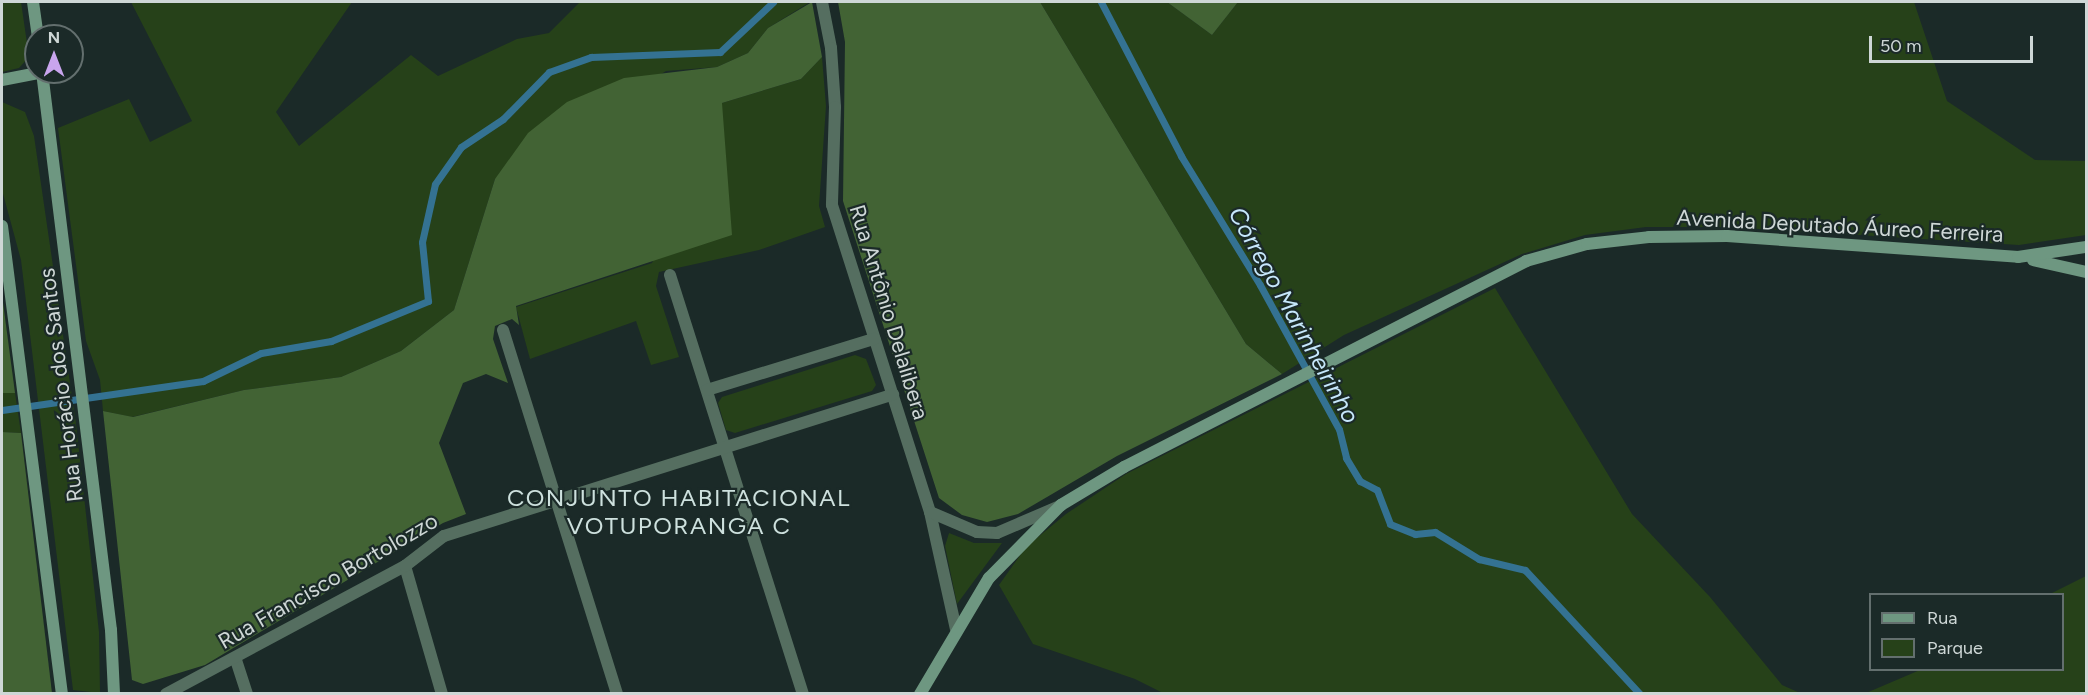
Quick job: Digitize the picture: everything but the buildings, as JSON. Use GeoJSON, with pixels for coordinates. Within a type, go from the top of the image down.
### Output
{"type":"FeatureCollection","features":[{"type":"Feature","properties":{"kind":"main road"},"geometry":{"type":"LineString","coordinates":[[33,2],[36,24]]}},
{"type":"Feature","properties":{"kind":"main road"},"geometry":{"type":"LineString","coordinates":[[2,80],[24,76]]}},
{"type":"Feature","properties":{"kind":"main road","name":"Rua Horácio dos Santos"},"geometry":{"type":"LineString","coordinates":[[44,84],[83,386],[114,693]]}},
{"type":"Feature","properties":{"kind":"main road","name":"Rua Horácio dos Santos"},"geometry":{"type":"LineString","coordinates":[[2,226],[62,693]]}},
{"type":"Feature","properties":{"kind":"main road","name":"Avenida Deputado Áureo Ferreira"},"geometry":{"type":"LineString","coordinates":[[920,693],[956,629],[989,578],[1061,505],[1124,467],[1526,261],[1587,244],[1726,236],[2018,257],[2086,272]]}},
{"type":"Feature","properties":{"kind":"main road","name":"Avenida Deputado Áureo Ferreira"},"geometry":{"type":"LineString","coordinates":[[2018,257],[2086,247]]}},
{"type":"Feature","properties":{"kind":"street","name":"Rua Antônio Delalibera"},"geometry":{"type":"LineString","coordinates":[[822,2],[831,48],[835,107],[832,205],[930,512],[956,629]]}},
{"type":"Feature","properties":{"kind":"street"},"geometry":{"type":"LineString","coordinates":[[670,275],[803,693]]}},
{"type":"Feature","properties":{"kind":"street"},"geometry":{"type":"LineString","coordinates":[[503,330],[617,693]]}},
{"type":"Feature","properties":{"kind":"street"},"geometry":{"type":"LineString","coordinates":[[707,390],[874,339]]}},
{"type":"Feature","properties":{"kind":"street","name":"Rua Francisco Bortolozzo"},"geometry":{"type":"LineString","coordinates":[[166,693],[236,660],[405,566],[444,536],[723,445],[892,394]]}},
{"type":"Feature","properties":{"kind":"street"},"geometry":{"type":"LineString","coordinates":[[930,512],[977,532],[998,533],[1061,505]]}},
{"type":"Feature","properties":{"kind":"street"},"geometry":{"type":"LineString","coordinates":[[405,566],[442,693]]}},
{"type":"Feature","properties":{"kind":"street"},"geometry":{"type":"LineString","coordinates":[[236,660],[248,693]]}},
{"type":"Feature","properties":{"kind":"green space"},"geometry":{"type":"Polygon","coordinates":[[[2,2],[21,2],[24,24],[24,62],[19,68],[2,72],[2,2]]]}},
{"type":"Feature","properties":{"kind":"green space"},"geometry":{"type":"Polygon","coordinates":[[[131,2],[352,2],[276,112],[299,146],[411,55],[438,76],[517,39],[549,33],[580,2],[810,2],[768,28],[748,53],[717,67],[666,71],[495,179],[454,310],[401,351],[341,377],[244,390],[132,417],[103,411],[100,380],[86,341],[58,128],[129,99],[150,142],[192,121],[131,2]]]}},
{"type":"Feature","properties":{"kind":"green space"},"geometry":{"type":"Polygon","coordinates":[[[812,2],[822,57],[801,79],[722,103],[732,235],[516,306],[519,325],[512,319],[495,326],[493,339],[508,383],[486,374],[463,383],[439,443],[466,514],[443,523],[205,665],[143,684],[132,680],[103,411],[133,417],[244,390],[341,377],[401,351],[454,310],[495,179],[528,133],[567,102],[624,78],[717,67],[748,53],[768,28],[812,2]]]}},
{"type":"Feature","properties":{"kind":"green space"},"geometry":{"type":"Polygon","coordinates":[[[838,2],[1040,2],[1246,344],[1282,374],[1117,456],[1018,514],[987,522],[962,515],[939,498],[843,201],[845,42],[838,2]]]}},
{"type":"Feature","properties":{"kind":"green space"},"geometry":{"type":"Polygon","coordinates":[[[1040,2],[1167,2],[1212,35],[1238,2],[1914,2],[1947,101],[2035,160],[2086,161],[2086,235],[2019,245],[1728,227],[1646,227],[1585,235],[1522,254],[1344,335],[1282,374],[1246,344],[1040,2]]]}},
{"type":"Feature","properties":{"kind":"green space"},"geometry":{"type":"Polygon","coordinates":[[[1167,2],[1238,2],[1212,35],[1167,2]]]}},
{"type":"Feature","properties":{"kind":"green space"},"geometry":{"type":"Polygon","coordinates":[[[822,57],[826,106],[819,206],[825,227],[759,250],[659,272],[656,286],[679,357],[651,365],[636,321],[530,359],[516,307],[652,263],[722,103],[801,79],[822,57]]]}},
{"type":"Feature","properties":{"kind":"green space"},"geometry":{"type":"Polygon","coordinates":[[[2,102],[25,112],[34,136],[76,424],[99,632],[100,693],[73,690],[21,260],[2,190],[2,102]]]}},
{"type":"Feature","properties":{"kind":"green space"},"geometry":{"type":"Polygon","coordinates":[[[1495,288],[1632,514],[1710,597],[1782,685],[1800,693],[1163,693],[1135,679],[1033,644],[999,585],[1026,547],[1066,514],[1126,474],[1495,288]]]}},
{"type":"Feature","properties":{"kind":"green space"},"geometry":{"type":"Polygon","coordinates":[[[2,295],[15,393],[2,393],[2,295]]]}},
{"type":"Feature","properties":{"kind":"green space"},"geometry":{"type":"Polygon","coordinates":[[[855,355],[866,359],[876,385],[872,391],[735,433],[726,430],[718,403],[722,397],[855,355]]]}},
{"type":"Feature","properties":{"kind":"green space"},"geometry":{"type":"Polygon","coordinates":[[[2,393],[15,393],[21,433],[2,432],[2,393]]]}},
{"type":"Feature","properties":{"kind":"green space"},"geometry":{"type":"Polygon","coordinates":[[[2,432],[21,433],[52,693],[2,693],[2,432]]]}},
{"type":"Feature","properties":{"kind":"green space"},"geometry":{"type":"Polygon","coordinates":[[[949,533],[974,543],[1002,543],[957,604],[945,546],[949,533]]]}},
{"type":"Feature","properties":{"kind":"green space"},"geometry":{"type":"Polygon","coordinates":[[[2086,576],[2086,693],[1866,693],[1918,671],[2064,671],[2064,593],[2052,593],[2086,576]]]}},
{"type":"Feature","properties":{"kind":"waterway"},"geometry":{"type":"LineString","coordinates":[[2,410],[203,381],[261,353],[331,341],[428,301],[422,242],[435,184],[461,147],[503,119],[549,72],[591,57],[720,52],[773,2]]}},
{"type":"Feature","properties":{"kind":"waterway","name":"Córrego Marinheirinho"},"geometry":{"type":"LineString","coordinates":[[1101,2],[1181,156],[1260,285],[1339,429],[1346,458],[1360,481],[1377,490],[1390,524],[1415,534],[1435,532],[1479,559],[1525,570],[1640,694]]}},
{"type":"Feature","properties":{"kind":"district","name":"CONJUNTO HABITACIONAL VOTUPORANGA C"},"geometry":{"type":"Point","coordinates":[679,512]}}]}
